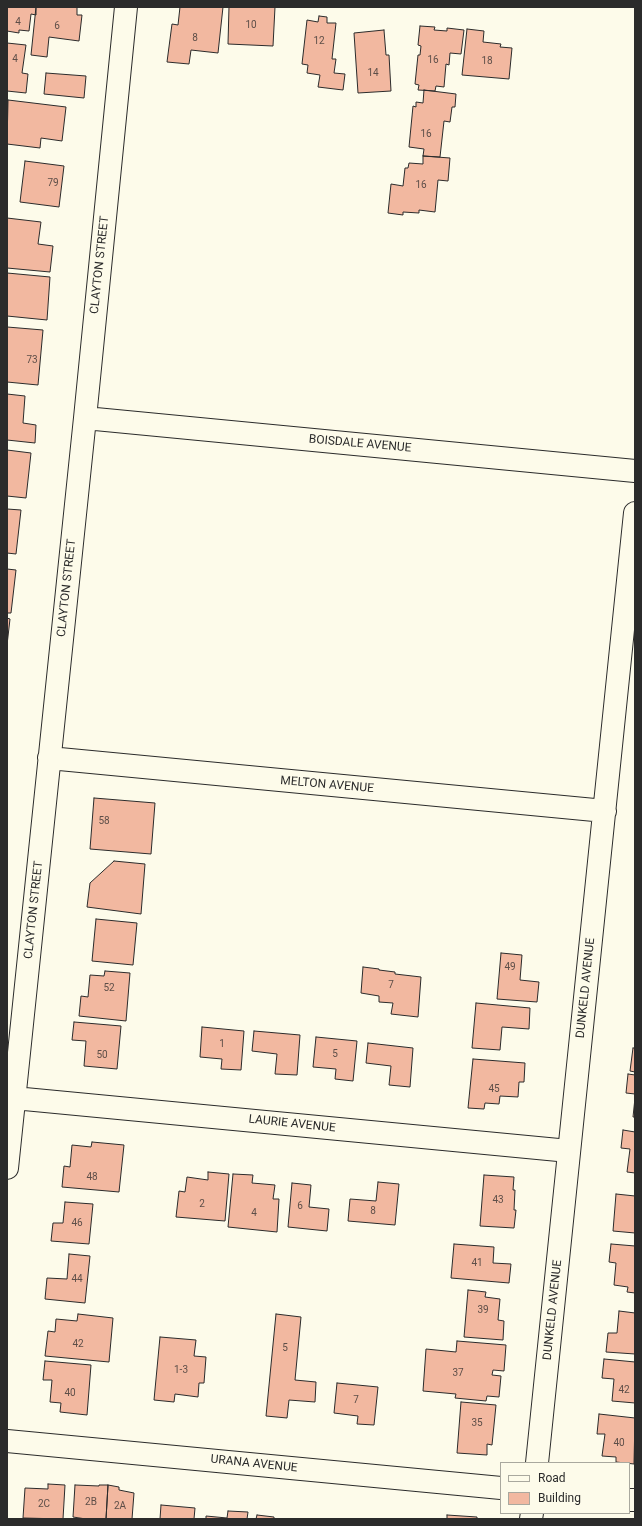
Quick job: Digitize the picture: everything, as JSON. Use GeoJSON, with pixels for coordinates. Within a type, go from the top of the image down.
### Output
{"type":"FeatureCollection","features":[{"type":"Feature","properties":{"kind":"street","name":"CLAYTON STREET"},"geometry":{"type":"LineString","coordinates":[[7,1168],[126,7]]}},
{"type":"Feature","properties":{"kind":"street","name":"BOISDALE AVENUE"},"geometry":{"type":"LineString","coordinates":[[85,418],[635,471]]}},
{"type":"Feature","properties":{"kind":"street","name":"DUNKELD AVENUE"},"geometry":{"type":"LineString","coordinates":[[537,1462],[635,512]]}},
{"type":"Feature","properties":{"kind":"street","name":"MELTON AVENUE"},"geometry":{"type":"LineString","coordinates":[[49,758],[605,811]]}},
{"type":"Feature","properties":{"kind":"street","name":"LAURIE AVENUE"},"geometry":{"type":"LineString","coordinates":[[14,1098],[569,1151]]}},
{"type":"Feature","properties":{"kind":"street","name":"URANA AVENUE"},"geometry":{"type":"LineString","coordinates":[[7,1441],[500,1488]]}},
{"type":"Feature","properties":{"kind":"building"},"geometry":{"type":"Polygon","coordinates":[[[7,7],[36,7],[36,15],[31,14],[29,31],[19,30],[19,33],[7,31],[7,7]]]}},
{"type":"Feature","properties":{"kind":"building"},"geometry":{"type":"Polygon","coordinates":[[[36,7],[77,7],[77,15],[82,15],[79,41],[49,37],[47,57],[31,55],[36,7]]]}},
{"type":"Feature","properties":{"kind":"building"},"geometry":{"type":"Polygon","coordinates":[[[180,7],[223,7],[218,53],[191,50],[189,64],[167,62],[172,24],[178,25],[180,7]]]}},
{"type":"Feature","properties":{"kind":"building"},"geometry":{"type":"Polygon","coordinates":[[[229,7],[275,7],[273,46],[228,44],[229,7]]]}},
{"type":"Feature","properties":{"kind":"building"},"geometry":{"type":"Polygon","coordinates":[[[319,16],[327,17],[327,23],[336,23],[332,59],[336,59],[334,73],[345,74],[343,90],[318,87],[320,75],[307,73],[308,65],[302,64],[307,20],[318,22],[319,16]]]}},
{"type":"Feature","properties":{"kind":"building"},"geometry":{"type":"Polygon","coordinates":[[[420,26],[435,27],[434,30],[447,31],[447,28],[464,30],[461,54],[450,53],[449,65],[446,64],[444,87],[436,86],[435,91],[418,90],[419,85],[415,84],[418,55],[420,55],[421,46],[418,45],[420,26]]]}},
{"type":"Feature","properties":{"kind":"building"},"geometry":{"type":"Polygon","coordinates":[[[467,29],[484,31],[483,42],[501,44],[500,47],[512,48],[509,79],[462,75],[467,29]]]}},
{"type":"Feature","properties":{"kind":"building"},"geometry":{"type":"Polygon","coordinates":[[[384,30],[386,55],[389,55],[391,91],[358,93],[354,33],[384,30]]]}},
{"type":"Feature","properties":{"kind":"building"},"geometry":{"type":"Polygon","coordinates":[[[7,43],[26,45],[22,73],[28,74],[26,93],[7,91],[7,43]]]}},
{"type":"Feature","properties":{"kind":"building"},"geometry":{"type":"Polygon","coordinates":[[[46,73],[86,76],[84,98],[44,94],[46,73]]]}},
{"type":"Feature","properties":{"kind":"building"},"geometry":{"type":"Polygon","coordinates":[[[424,90],[456,94],[455,107],[452,107],[450,122],[444,121],[440,157],[423,156],[424,149],[409,147],[413,106],[416,107],[416,102],[423,103],[424,90]]]}},
{"type":"Feature","properties":{"kind":"building"},"geometry":{"type":"Polygon","coordinates":[[[8,100],[66,107],[62,141],[41,138],[40,148],[7,144],[8,100]]]}},
{"type":"Feature","properties":{"kind":"building"},"geometry":{"type":"Polygon","coordinates":[[[423,156],[450,158],[448,181],[438,180],[435,212],[419,210],[419,213],[403,212],[403,215],[388,213],[391,184],[403,186],[405,168],[408,168],[409,163],[423,164],[423,156]]]}},
{"type":"Feature","properties":{"kind":"building"},"geometry":{"type":"Polygon","coordinates":[[[25,161],[64,166],[59,207],[20,202],[25,161]]]}},
{"type":"Feature","properties":{"kind":"building"},"geometry":{"type":"Polygon","coordinates":[[[7,218],[41,222],[38,244],[53,246],[50,272],[7,268],[7,218]]]}},
{"type":"Feature","properties":{"kind":"building"},"geometry":{"type":"Polygon","coordinates":[[[7,273],[50,277],[47,320],[7,316],[7,273]]]}},
{"type":"Feature","properties":{"kind":"building"},"geometry":{"type":"Polygon","coordinates":[[[7,327],[43,330],[38,385],[7,382],[7,327]]]}},
{"type":"Feature","properties":{"kind":"building"},"geometry":{"type":"Polygon","coordinates":[[[7,394],[25,396],[23,423],[36,425],[35,443],[7,440],[7,394]]]}},
{"type":"Feature","properties":{"kind":"building"},"geometry":{"type":"Polygon","coordinates":[[[7,450],[31,453],[26,498],[7,496],[7,450]]]}},
{"type":"Feature","properties":{"kind":"building"},"geometry":{"type":"Polygon","coordinates":[[[7,509],[21,510],[16,554],[7,553],[7,509]]]}},
{"type":"Feature","properties":{"kind":"building"},"geometry":{"type":"Polygon","coordinates":[[[7,569],[16,570],[11,613],[7,613],[7,569]]]}},
{"type":"Feature","properties":{"kind":"building"},"geometry":{"type":"Polygon","coordinates":[[[7,618],[10,619],[7,645],[7,618]]]}},
{"type":"Feature","properties":{"kind":"building"},"geometry":{"type":"Polygon","coordinates":[[[94,798],[155,803],[151,854],[90,849],[94,798]]]}},
{"type":"Feature","properties":{"kind":"building"},"geometry":{"type":"Polygon","coordinates":[[[114,861],[145,864],[141,914],[87,907],[90,883],[114,861]]]}},
{"type":"Feature","properties":{"kind":"building"},"geometry":{"type":"Polygon","coordinates":[[[96,919],[137,923],[133,965],[92,961],[96,919]]]}},
{"type":"Feature","properties":{"kind":"building"},"geometry":{"type":"Polygon","coordinates":[[[501,953],[522,955],[520,980],[539,982],[537,1002],[497,999],[501,953]]]}},
{"type":"Feature","properties":{"kind":"building"},"geometry":{"type":"Polygon","coordinates":[[[363,967],[395,972],[395,974],[421,977],[418,1017],[391,1014],[393,1003],[379,1002],[379,996],[361,993],[363,967]]]}},
{"type":"Feature","properties":{"kind":"building"},"geometry":{"type":"Polygon","coordinates":[[[105,971],[130,973],[126,1021],[79,1016],[81,996],[88,997],[90,975],[104,976],[105,971]]]}},
{"type":"Feature","properties":{"kind":"building"},"geometry":{"type":"Polygon","coordinates":[[[476,1003],[530,1008],[529,1029],[502,1027],[500,1050],[472,1048],[476,1003]]]}},
{"type":"Feature","properties":{"kind":"building"},"geometry":{"type":"Polygon","coordinates":[[[74,1022],[121,1026],[117,1069],[84,1066],[86,1041],[72,1040],[74,1022]]]}},
{"type":"Feature","properties":{"kind":"building"},"geometry":{"type":"Polygon","coordinates":[[[202,1027],[244,1031],[241,1070],[221,1069],[222,1059],[200,1057],[202,1027]]]}},
{"type":"Feature","properties":{"kind":"building"},"geometry":{"type":"Polygon","coordinates":[[[254,1031],[300,1035],[297,1075],[275,1074],[277,1054],[252,1051],[254,1031]]]}},
{"type":"Feature","properties":{"kind":"building"},"geometry":{"type":"Polygon","coordinates":[[[316,1037],[357,1041],[353,1081],[335,1079],[336,1069],[313,1067],[316,1037]]]}},
{"type":"Feature","properties":{"kind":"building"},"geometry":{"type":"Polygon","coordinates":[[[368,1043],[413,1048],[410,1087],[389,1085],[391,1066],[366,1063],[368,1043]]]}},
{"type":"Feature","properties":{"kind":"building"},"geometry":{"type":"Polygon","coordinates":[[[633,1048],[635,1048],[635,1072],[630,1071],[633,1048]]]}},
{"type":"Feature","properties":{"kind":"building"},"geometry":{"type":"Polygon","coordinates":[[[473,1059],[525,1063],[524,1082],[519,1082],[518,1097],[500,1096],[499,1104],[485,1103],[484,1109],[468,1108],[473,1059]]]}},
{"type":"Feature","properties":{"kind":"building"},"geometry":{"type":"Polygon","coordinates":[[[628,1074],[635,1075],[635,1094],[626,1093],[628,1074]]]}},
{"type":"Feature","properties":{"kind":"building"},"geometry":{"type":"Polygon","coordinates":[[[635,1098],[635,1117],[633,1117],[635,1098]]]}},
{"type":"Feature","properties":{"kind":"building"},"geometry":{"type":"Polygon","coordinates":[[[623,1130],[635,1132],[635,1173],[627,1172],[630,1149],[621,1148],[623,1130]]]}},
{"type":"Feature","properties":{"kind":"building"},"geometry":{"type":"Polygon","coordinates":[[[92,1142],[124,1145],[119,1192],[62,1187],[64,1166],[70,1167],[72,1145],[91,1147],[92,1142]]]}},
{"type":"Feature","properties":{"kind":"building"},"geometry":{"type":"Polygon","coordinates":[[[208,1172],[229,1174],[225,1221],[176,1217],[179,1191],[185,1192],[187,1177],[208,1180],[208,1172]]]}},
{"type":"Feature","properties":{"kind":"building"},"geometry":{"type":"Polygon","coordinates":[[[233,1174],[253,1175],[252,1183],[275,1185],[273,1199],[279,1199],[277,1232],[228,1227],[233,1174]]]}},
{"type":"Feature","properties":{"kind":"building"},"geometry":{"type":"Polygon","coordinates":[[[484,1175],[514,1177],[514,1210],[516,1210],[514,1228],[480,1226],[484,1175]]]}},
{"type":"Feature","properties":{"kind":"building"},"geometry":{"type":"Polygon","coordinates":[[[378,1182],[399,1184],[395,1225],[348,1221],[350,1199],[376,1201],[378,1182]]]}},
{"type":"Feature","properties":{"kind":"building"},"geometry":{"type":"Polygon","coordinates":[[[292,1183],[311,1185],[309,1207],[329,1209],[327,1231],[288,1227],[292,1183]]]}},
{"type":"Feature","properties":{"kind":"building"},"geometry":{"type":"Polygon","coordinates":[[[616,1194],[635,1196],[635,1233],[613,1231],[616,1194]]]}},
{"type":"Feature","properties":{"kind":"building"},"geometry":{"type":"Polygon","coordinates":[[[65,1202],[93,1204],[89,1244],[51,1241],[53,1223],[63,1223],[65,1202]]]}},
{"type":"Feature","properties":{"kind":"building"},"geometry":{"type":"Polygon","coordinates":[[[454,1244],[494,1247],[493,1263],[511,1264],[509,1283],[451,1278],[454,1244]]]}},
{"type":"Feature","properties":{"kind":"building"},"geometry":{"type":"Polygon","coordinates":[[[611,1244],[635,1246],[635,1293],[627,1292],[628,1287],[614,1285],[616,1263],[609,1262],[611,1244]]]}},
{"type":"Feature","properties":{"kind":"building"},"geometry":{"type":"Polygon","coordinates":[[[69,1254],[90,1256],[85,1303],[45,1299],[47,1278],[67,1279],[69,1254]]]}},
{"type":"Feature","properties":{"kind":"building"},"geometry":{"type":"Polygon","coordinates":[[[468,1290],[486,1292],[485,1297],[500,1299],[498,1320],[504,1321],[503,1340],[464,1337],[468,1290]]]}},
{"type":"Feature","properties":{"kind":"building"},"geometry":{"type":"Polygon","coordinates":[[[619,1311],[635,1313],[635,1354],[606,1352],[608,1333],[617,1333],[619,1311]]]}},
{"type":"Feature","properties":{"kind":"building"},"geometry":{"type":"Polygon","coordinates":[[[78,1314],[113,1318],[109,1362],[45,1356],[48,1331],[55,1332],[56,1319],[77,1321],[78,1314]]]}},
{"type":"Feature","properties":{"kind":"building"},"geometry":{"type":"Polygon","coordinates":[[[276,1314],[301,1317],[295,1380],[316,1382],[315,1402],[289,1400],[287,1418],[266,1416],[276,1314]]]}},
{"type":"Feature","properties":{"kind":"building"},"geometry":{"type":"Polygon","coordinates":[[[160,1337],[196,1340],[194,1356],[206,1357],[204,1383],[199,1383],[198,1397],[175,1394],[174,1402],[154,1400],[160,1337]]]}},
{"type":"Feature","properties":{"kind":"building"},"geometry":{"type":"Polygon","coordinates":[[[457,1341],[506,1345],[504,1371],[493,1370],[492,1375],[501,1376],[499,1397],[487,1396],[486,1401],[455,1398],[456,1394],[423,1391],[426,1349],[456,1352],[457,1341]]]}},
{"type":"Feature","properties":{"kind":"building"},"geometry":{"type":"Polygon","coordinates":[[[604,1359],[635,1362],[635,1403],[612,1401],[614,1379],[602,1378],[604,1359]]]}},
{"type":"Feature","properties":{"kind":"building"},"geometry":{"type":"Polygon","coordinates":[[[45,1361],[91,1365],[87,1415],[60,1412],[61,1403],[50,1402],[52,1380],[43,1380],[45,1361]]]}},
{"type":"Feature","properties":{"kind":"building"},"geometry":{"type":"Polygon","coordinates":[[[337,1383],[378,1387],[374,1425],[357,1424],[358,1416],[334,1413],[337,1383]]]}},
{"type":"Feature","properties":{"kind":"building"},"geometry":{"type":"Polygon","coordinates":[[[461,1402],[496,1405],[492,1445],[487,1444],[487,1455],[457,1453],[461,1402]]]}},
{"type":"Feature","properties":{"kind":"building"},"geometry":{"type":"Polygon","coordinates":[[[599,1414],[635,1418],[634,1464],[630,1464],[630,1462],[616,1462],[616,1457],[602,1456],[605,1434],[597,1434],[599,1414]]]}},
{"type":"Feature","properties":{"kind":"building"},"geometry":{"type":"Polygon","coordinates":[[[48,1484],[65,1485],[63,1519],[23,1518],[25,1488],[48,1489],[48,1484]]]}},
{"type":"Feature","properties":{"kind":"building"},"geometry":{"type":"Polygon","coordinates":[[[75,1485],[108,1485],[106,1519],[86,1519],[73,1517],[75,1485]]]}},
{"type":"Feature","properties":{"kind":"building"},"geometry":{"type":"Polygon","coordinates":[[[108,1485],[119,1487],[119,1490],[134,1493],[132,1519],[106,1519],[108,1485]]]}},
{"type":"Feature","properties":{"kind":"building"},"geometry":{"type":"Polygon","coordinates":[[[161,1505],[195,1508],[194,1519],[160,1519],[161,1505]]]}},
{"type":"Feature","properties":{"kind":"building"},"geometry":{"type":"Polygon","coordinates":[[[228,1511],[248,1512],[247,1519],[206,1519],[206,1516],[227,1518],[228,1511]]]}},
{"type":"Feature","properties":{"kind":"building"},"geometry":{"type":"Polygon","coordinates":[[[257,1515],[274,1517],[274,1519],[256,1519],[257,1515]]]}},
{"type":"Feature","properties":{"kind":"building"},"geometry":{"type":"Polygon","coordinates":[[[447,1515],[477,1517],[477,1519],[447,1519],[447,1515]]]}}]}
